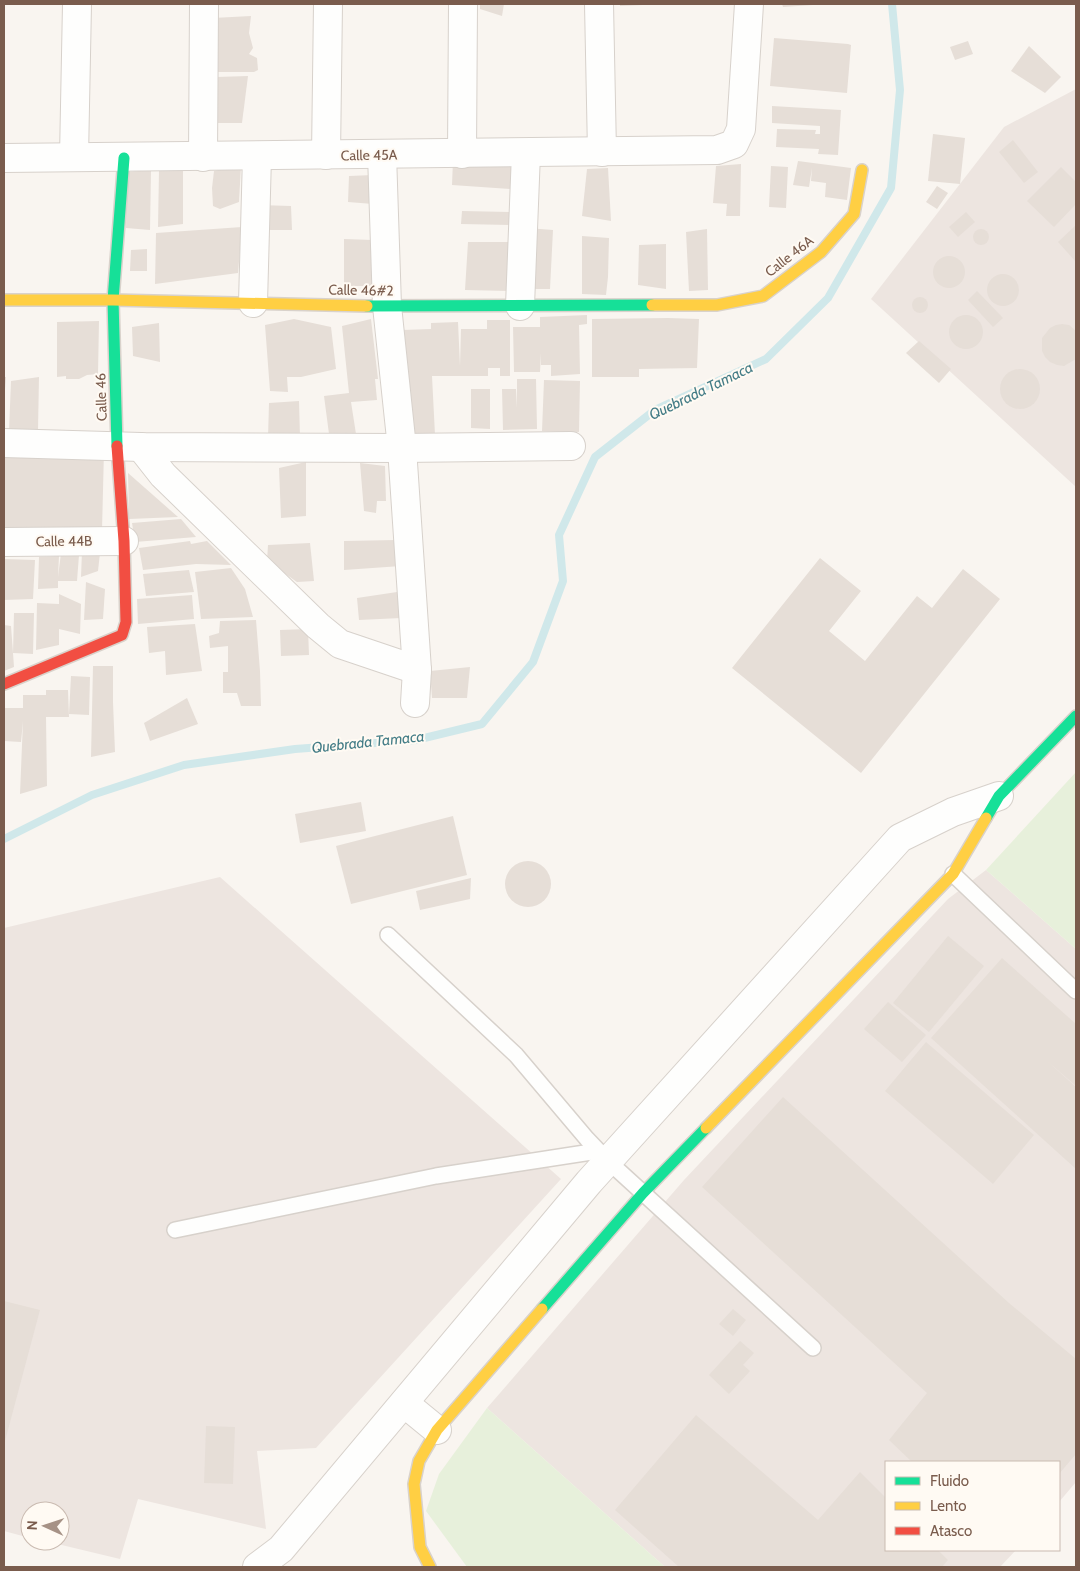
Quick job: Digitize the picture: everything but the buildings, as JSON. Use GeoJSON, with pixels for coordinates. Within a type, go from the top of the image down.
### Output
{"type":"FeatureCollection","features":[{"type":"Feature","properties":{"kind":"street"},"geometry":{"type":"LineString","coordinates":[[74,158],[77,4]]}},
{"type":"Feature","properties":{"kind":"street"},"geometry":{"type":"LineString","coordinates":[[204,4],[204,157]]}},
{"type":"Feature","properties":{"kind":"street"},"geometry":{"type":"LineString","coordinates":[[326,155],[328,4]]}},
{"type":"Feature","properties":{"kind":"street"},"geometry":{"type":"LineString","coordinates":[[462,154],[463,4]]}},
{"type":"Feature","properties":{"kind":"street"},"geometry":{"type":"LineString","coordinates":[[600,4],[602,152]]}},
{"type":"Feature","properties":{"kind":"street","name":"Calle 45A"},"geometry":{"type":"LineString","coordinates":[[4,158],[717,150],[734,144],[742,129],[749,4]]}},
{"type":"Feature","properties":{"kind":"street"},"geometry":{"type":"LineString","coordinates":[[520,306],[526,153]]}},
{"type":"Feature","properties":{"kind":"street"},"geometry":{"type":"LineString","coordinates":[[382,154],[388,306],[402,448],[418,670],[415,703]]}},
{"type":"Feature","properties":{"kind":"street"},"geometry":{"type":"LineString","coordinates":[[253,303],[256,156]]}},
{"type":"Feature","properties":{"kind":"street","name":"Calle 46"},"geometry":{"type":"LineString","coordinates":[[4,684],[122,635],[126,622],[124,540],[129,447],[113,300],[124,158]]}},
{"type":"Feature","properties":{"kind":"street","name":"Calle 46A"},"geometry":{"type":"LineString","coordinates":[[717,305],[763,296],[821,252],[854,214],[862,170]]}},
{"type":"Feature","properties":{"kind":"street","name":"Calle 46#2"},"geometry":{"type":"LineString","coordinates":[[4,300],[113,300],[388,306],[717,305]]}},
{"type":"Feature","properties":{"kind":"street"},"geometry":{"type":"LineString","coordinates":[[4,443],[129,447],[402,448],[571,446]]}},
{"type":"Feature","properties":{"kind":"street"},"geometry":{"type":"LineString","coordinates":[[129,447],[163,475],[318,626],[340,644],[418,670]]}},
{"type":"Feature","properties":{"kind":"street","name":"Calle 44B"},"geometry":{"type":"LineString","coordinates":[[4,542],[124,540]]}},
{"type":"Feature","properties":{"kind":"street"},"geometry":{"type":"LineString","coordinates":[[430,1567],[420,1547],[414,1484],[419,1461],[437,1430],[644,1193],[953,874],[999,796],[1076,716]]}},
{"type":"Feature","properties":{"kind":"street"},"geometry":{"type":"LineString","coordinates":[[257,1567],[281,1549],[404,1403],[603,1156],[900,838],[953,812],[999,796]]}},
{"type":"Feature","properties":{"kind":"street"},"geometry":{"type":"LineString","coordinates":[[404,1403],[437,1430]]}},
{"type":"Feature","properties":{"kind":"lane"},"geometry":{"type":"LineString","coordinates":[[953,874],[1076,991]]}},
{"type":"Feature","properties":{"kind":"lane"},"geometry":{"type":"LineString","coordinates":[[388,935],[516,1056],[603,1156],[813,1348]]}},
{"type":"Feature","properties":{"kind":"lane"},"geometry":{"type":"LineString","coordinates":[[175,1230],[436,1176],[603,1156]]}},
{"type":"Feature","properties":{"kind":"shaded area"},"geometry":{"type":"Polygon","coordinates":[[[1076,89],[1076,487],[871,299],[1004,127],[1076,89]]]}},
{"type":"Feature","properties":{"kind":"shaded area"},"geometry":{"type":"Polygon","coordinates":[[[986,870],[1076,949],[1076,1482],[1060,1501],[1060,1461],[885,1461],[885,1551],[1015,1551],[1000,1567],[665,1567],[487,1408],[684,1180],[948,899],[986,870]]]}},
{"type":"Feature","properties":{"kind":"shaded area"},"geometry":{"type":"Polygon","coordinates":[[[220,877],[561,1179],[316,1448],[257,1451],[266,1529],[138,1499],[120,1559],[70,1547],[70,1501],[20,1501],[20,1535],[4,1531],[4,928],[220,877]]]}},
{"type":"Feature","properties":{"kind":"green space"},"geometry":{"type":"Polygon","coordinates":[[[1076,772],[1076,949],[986,870],[1076,772]]]}},
{"type":"Feature","properties":{"kind":"green space"},"geometry":{"type":"Polygon","coordinates":[[[487,1408],[665,1567],[467,1567],[426,1511],[439,1474],[487,1408]]]}},
{"type":"Feature","properties":{"kind":"waterway","name":"Quebrada Tamaca"},"geometry":{"type":"LineString","coordinates":[[4,839],[92,795],[184,765],[295,749],[416,740],[482,724],[533,662],[563,581],[559,535],[595,457],[655,410],[766,359],[828,298],[891,188],[900,90],[892,4]]}},
{"type":"Feature","properties":{"kind":"traffic: fast"},"geometry":{"type":"LineString","coordinates":[[117,446],[113,300],[124,158]]}},
{"type":"Feature","properties":{"kind":"traffic: fast"},"geometry":{"type":"LineString","coordinates":[[367,306],[652,305]]}},
{"type":"Feature","properties":{"kind":"traffic: fast"},"geometry":{"type":"LineString","coordinates":[[986,818],[999,796],[1076,716]]}},
{"type":"Feature","properties":{"kind":"traffic: fast"},"geometry":{"type":"LineString","coordinates":[[542,1309],[643,1193],[706,1128]]}},
{"type":"Feature","properties":{"kind":"traffic: slow"},"geometry":{"type":"LineString","coordinates":[[652,305],[717,305],[763,296],[821,252],[854,214],[862,170]]}},
{"type":"Feature","properties":{"kind":"traffic: slow"},"geometry":{"type":"LineString","coordinates":[[4,300],[113,300],[367,306]]}},
{"type":"Feature","properties":{"kind":"traffic: slow"},"geometry":{"type":"LineString","coordinates":[[706,1128],[953,874],[986,818]]}},
{"type":"Feature","properties":{"kind":"traffic: slow"},"geometry":{"type":"LineString","coordinates":[[430,1567],[420,1547],[414,1484],[419,1461],[437,1430],[542,1309]]}},
{"type":"Feature","properties":{"kind":"traffic: jam"},"geometry":{"type":"LineString","coordinates":[[4,684],[122,635],[126,622],[124,541],[117,446]]}}]}
